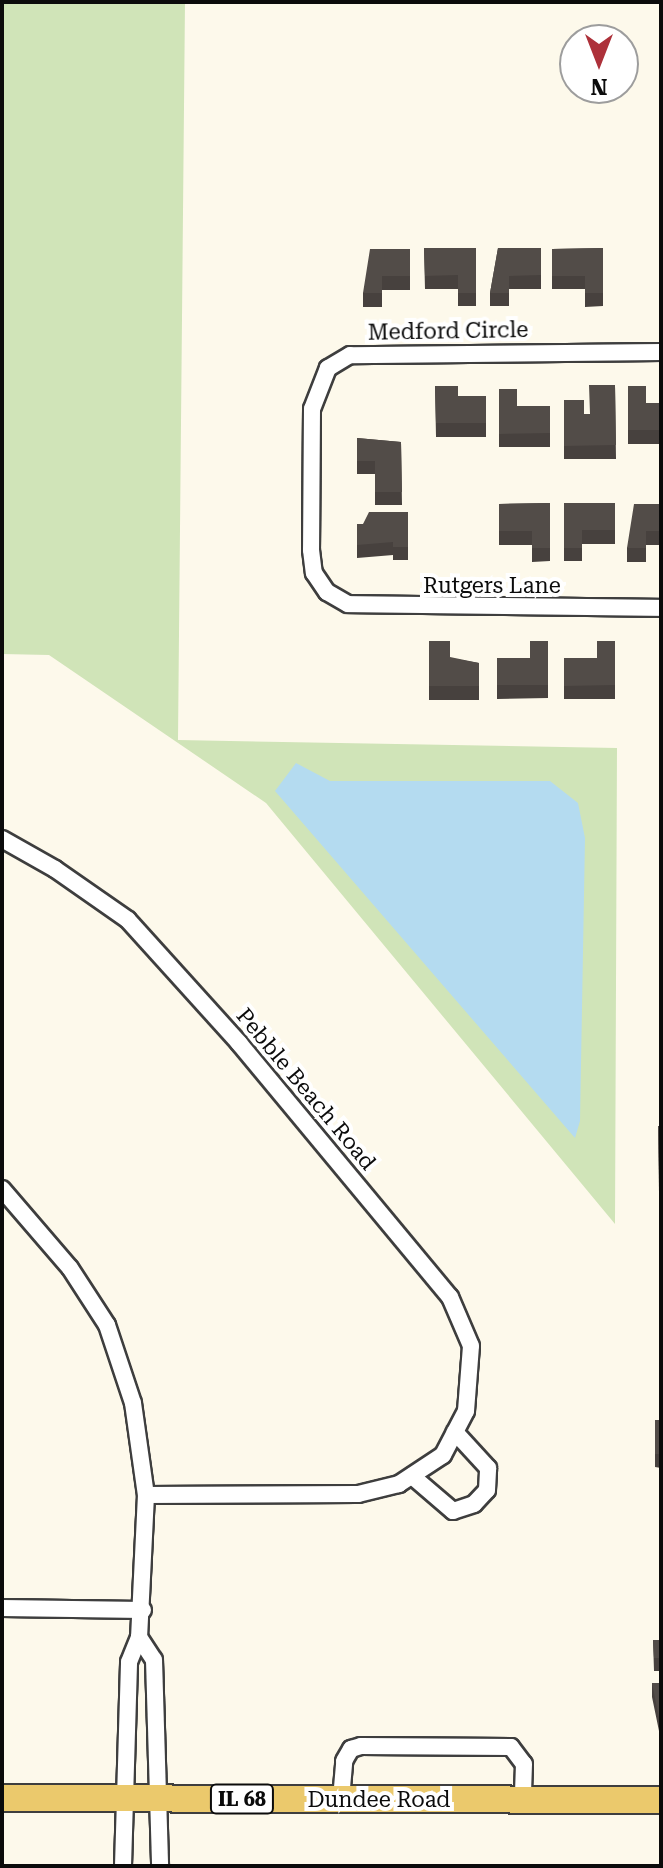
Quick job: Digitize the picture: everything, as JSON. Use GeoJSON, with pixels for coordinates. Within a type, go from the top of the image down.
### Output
{"type":"FeatureCollection","features":[{"type":"Feature","properties":{"kind":"main road","name":"Dundee Road"},"geometry":{"type":"LineString","coordinates":[[2,1798],[661,1800]]}},
{"type":"Feature","properties":{"kind":"street","name":"Medford Circle"},"geometry":{"type":"LineString","coordinates":[[327,592],[314,573],[311,519],[312,409],[328,368],[350,355],[371,352],[661,352]]}},
{"type":"Feature","properties":{"kind":"street","name":"Rutgers Lane"},"geometry":{"type":"LineString","coordinates":[[327,592],[348,604],[376,608],[661,608]]}},
{"type":"Feature","properties":{"kind":"street","name":"Pebble Beach Road"},"geometry":{"type":"LineString","coordinates":[[2,839],[55,869],[128,920],[239,1043],[450,1297],[471,1346],[466,1411],[443,1455],[412,1476],[358,1494],[146,1495]]}},
{"type":"Feature","properties":{"kind":"street"},"geometry":{"type":"LineString","coordinates":[[2,1189],[70,1268],[107,1325],[133,1403],[146,1495],[143,1610],[139,1637],[129,1662],[129,1758],[123,1798],[123,1866]]}},
{"type":"Feature","properties":{"kind":"street"},"geometry":{"type":"LineString","coordinates":[[412,1476],[453,1511],[474,1504],[487,1490],[488,1468],[455,1432]]}},
{"type":"Feature","properties":{"kind":"street"},"geometry":{"type":"LineString","coordinates":[[2,1608],[143,1610]]}},
{"type":"Feature","properties":{"kind":"street"},"geometry":{"type":"LineString","coordinates":[[139,1637],[154,1660],[160,1866]]}},
{"type":"Feature","properties":{"kind":"street"},"geometry":{"type":"LineString","coordinates":[[341,1799],[344,1761],[351,1749],[361,1746],[511,1747],[524,1764],[523,1800]]}},
{"type":"Feature","properties":{"kind":"green space"},"geometry":{"type":"Polygon","coordinates":[[[2,2],[185,2],[178,740],[617,748],[615,1224],[266,803],[49,655],[2,654],[2,2]]]}},
{"type":"Feature","properties":{"kind":"water"},"geometry":{"type":"Polygon","coordinates":[[[296,763],[330,781],[550,781],[578,803],[585,838],[580,1121],[575,1138],[275,791],[296,763]]]}},
{"type":"Feature","properties":{"kind":"building"},"geometry":{"type":"Polygon","coordinates":[[[424,248],[476,248],[476,293],[458,293],[458,275],[425,276],[424,248]]]}},
{"type":"Feature","properties":{"kind":"building"},"geometry":{"type":"Polygon","coordinates":[[[498,248],[541,248],[541,275],[509,276],[509,293],[490,293],[498,248]]]}},
{"type":"Feature","properties":{"kind":"building"},"geometry":{"type":"Polygon","coordinates":[[[603,248],[603,293],[585,293],[585,276],[552,276],[552,249],[603,248]]]}},
{"type":"Feature","properties":{"kind":"building"},"geometry":{"type":"Polygon","coordinates":[[[370,249],[410,249],[410,276],[382,276],[382,293],[363,293],[370,249]]]}},
{"type":"Feature","properties":{"kind":"building"},"geometry":{"type":"Polygon","coordinates":[[[589,385],[615,385],[616,445],[564,446],[564,400],[584,400],[584,414],[590,414],[589,385]]]}},
{"type":"Feature","properties":{"kind":"building"},"geometry":{"type":"Polygon","coordinates":[[[435,386],[458,386],[458,396],[486,396],[486,423],[436,423],[435,386]]]}},
{"type":"Feature","properties":{"kind":"building"},"geometry":{"type":"Polygon","coordinates":[[[628,386],[646,386],[646,403],[661,403],[661,430],[628,430],[628,386]]]}},
{"type":"Feature","properties":{"kind":"building"},"geometry":{"type":"Polygon","coordinates":[[[499,389],[517,389],[517,406],[550,406],[550,433],[499,434],[499,389]]]}},
{"type":"Feature","properties":{"kind":"building"},"geometry":{"type":"Polygon","coordinates":[[[357,438],[401,442],[402,492],[375,492],[375,461],[357,461],[357,438]]]}},
{"type":"Feature","properties":{"kind":"building"},"geometry":{"type":"Polygon","coordinates":[[[550,503],[550,548],[532,548],[532,531],[499,531],[499,504],[550,503]]]}},
{"type":"Feature","properties":{"kind":"building"},"geometry":{"type":"Polygon","coordinates":[[[564,503],[615,503],[615,530],[582,530],[582,548],[564,548],[564,503]]]}},
{"type":"Feature","properties":{"kind":"building"},"geometry":{"type":"Polygon","coordinates":[[[634,504],[661,504],[661,531],[646,531],[646,548],[627,548],[634,504]]]}},
{"type":"Feature","properties":{"kind":"building"},"geometry":{"type":"Polygon","coordinates":[[[369,512],[408,512],[408,547],[393,547],[393,542],[357,545],[357,524],[363,524],[369,512]]]}},
{"type":"Feature","properties":{"kind":"building"},"geometry":{"type":"Polygon","coordinates":[[[429,641],[450,641],[450,657],[479,663],[479,686],[429,686],[429,641]]]}},
{"type":"Feature","properties":{"kind":"building"},"geometry":{"type":"Polygon","coordinates":[[[530,641],[548,641],[548,685],[497,685],[497,658],[530,658],[530,641]]]}},
{"type":"Feature","properties":{"kind":"building"},"geometry":{"type":"Polygon","coordinates":[[[597,641],[615,641],[615,685],[564,686],[564,658],[597,658],[597,641]]]}},
{"type":"Feature","properties":{"kind":"building"},"geometry":{"type":"Polygon","coordinates":[[[658,1126],[661,1126],[661,1174],[659,1174],[658,1126]]]}},
{"type":"Feature","properties":{"kind":"building"},"geometry":{"type":"Polygon","coordinates":[[[655,1420],[661,1420],[661,1454],[655,1454],[655,1420]]]}},
{"type":"Feature","properties":{"kind":"building"},"geometry":{"type":"Polygon","coordinates":[[[653,1640],[661,1640],[661,1675],[660,1658],[654,1658],[653,1640]]]}},
{"type":"Feature","properties":{"kind":"building"},"geometry":{"type":"Polygon","coordinates":[[[652,1683],[661,1683],[661,1718],[659,1718],[652,1683]]]}}]}
